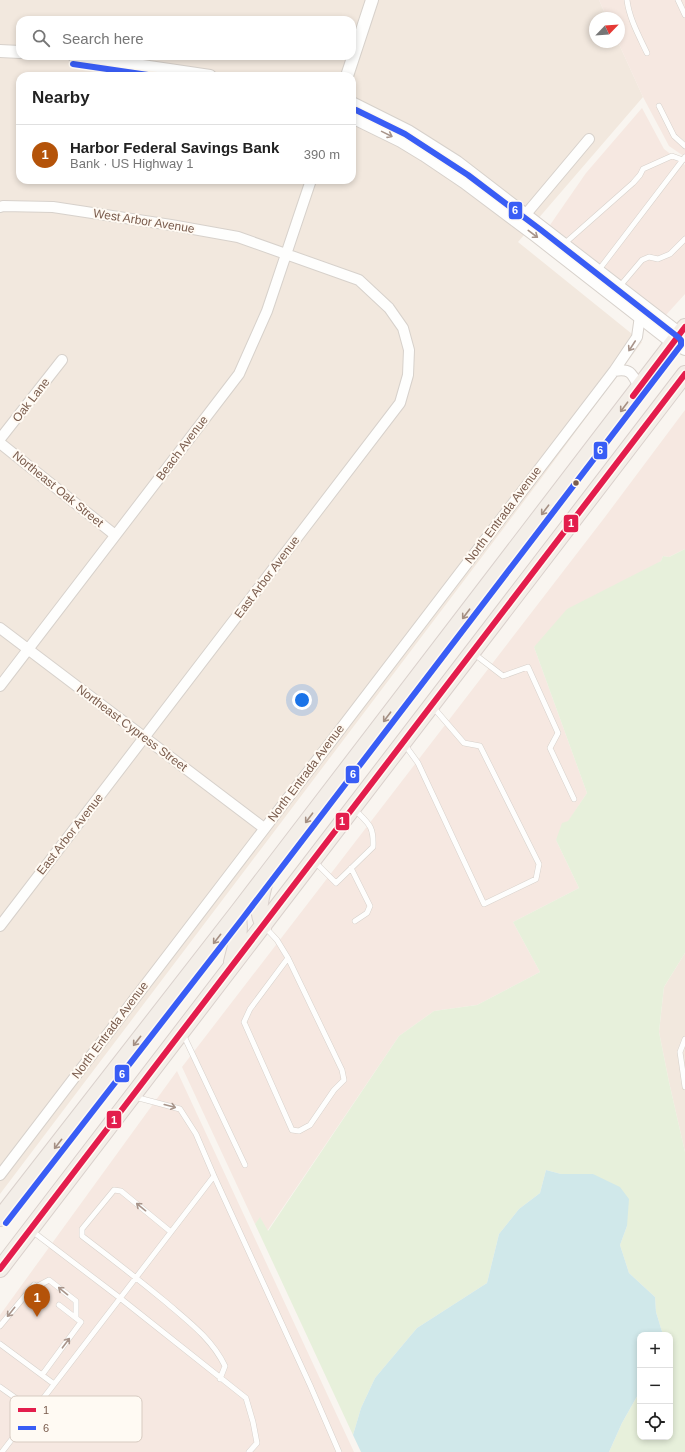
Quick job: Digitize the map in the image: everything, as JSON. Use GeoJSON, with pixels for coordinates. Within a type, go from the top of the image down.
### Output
{"type":"FeatureCollection","features":[{"type":"Feature","properties":{"kind":"main road"},"geometry":{"type":"LineString","coordinates":[[0,1218],[237,913],[639,387],[682,338]]}},
{"type":"Feature","properties":{"kind":"main road"},"geometry":{"type":"LineString","coordinates":[[0,1270],[472,652],[684,378]]}},
{"type":"Feature","properties":{"kind":"main road"},"geometry":{"type":"LineString","coordinates":[[264,925],[260,919],[259,909],[266,875]]}},
{"type":"Feature","properties":{"kind":"main road"},"geometry":{"type":"LineString","coordinates":[[230,969],[240,931],[237,913]]}},
{"type":"Feature","properties":{"kind":"street"},"geometry":{"type":"LineString","coordinates":[[356,49],[372,0]]}},
{"type":"Feature","properties":{"kind":"street"},"geometry":{"type":"LineString","coordinates":[[0,51],[16,52]]}},
{"type":"Feature","properties":{"kind":"street"},"geometry":{"type":"LineString","coordinates":[[101,60],[183,72]]}},
{"type":"Feature","properties":{"kind":"street"},"geometry":{"type":"LineString","coordinates":[[348,72],[352,60]]}},
{"type":"Feature","properties":{"kind":"street"},"geometry":{"type":"LineString","coordinates":[[356,105],[408,131],[457,162],[521,219]]}},
{"type":"Feature","properties":{"kind":"street"},"geometry":{"type":"LineString","coordinates":[[356,119],[424,154],[521,219],[595,275],[640,316],[682,338]]}},
{"type":"Feature","properties":{"kind":"street"},"geometry":{"type":"LineString","coordinates":[[521,219],[589,139]]}},
{"type":"Feature","properties":{"kind":"street","name":"Beach Avenue"},"geometry":{"type":"LineString","coordinates":[[0,686],[239,374],[267,311],[311,184]]}},
{"type":"Feature","properties":{"kind":"street","name":"West Arbor Avenue"},"geometry":{"type":"LineString","coordinates":[[0,207],[53,207],[171,225],[238,237],[286,254]]}},
{"type":"Feature","properties":{"kind":"street","name":"East Arbor Avenue"},"geometry":{"type":"LineString","coordinates":[[0,926],[400,403],[408,375],[409,350],[403,328],[389,308],[359,280],[286,254]]}},
{"type":"Feature","properties":{"kind":"street"},"geometry":{"type":"LineString","coordinates":[[595,275],[620,286],[682,338]]}},
{"type":"Feature","properties":{"kind":"street","name":"North Entrada Avenue"},"geometry":{"type":"LineString","coordinates":[[0,1175],[614,371],[638,337],[640,316]]}},
{"type":"Feature","properties":{"kind":"street","name":"Oak Lane"},"geometry":{"type":"LineString","coordinates":[[0,439],[62,360]]}},
{"type":"Feature","properties":{"kind":"street"},"geometry":{"type":"LineString","coordinates":[[614,371],[623,369],[629,371],[639,387]]}},
{"type":"Feature","properties":{"kind":"street","name":"Northeast Oak Street"},"geometry":{"type":"LineString","coordinates":[[0,443],[115,535]]}},
{"type":"Feature","properties":{"kind":"street","name":"Northeast Cypress Street"},"geometry":{"type":"LineString","coordinates":[[0,628],[264,828]]}},
{"type":"Feature","properties":{"kind":"lane"},"geometry":{"type":"LineString","coordinates":[[627,0],[639,36],[647,53]]}},
{"type":"Feature","properties":{"kind":"lane"},"geometry":{"type":"LineString","coordinates":[[678,0],[685,15]]}},
{"type":"Feature","properties":{"kind":"lane"},"geometry":{"type":"LineString","coordinates":[[659,106],[674,136],[685,146]]}},
{"type":"Feature","properties":{"kind":"lane"},"geometry":{"type":"LineString","coordinates":[[560,248],[633,183],[643,169],[672,156],[684,159],[595,275]]}},
{"type":"Feature","properties":{"kind":"lane"},"geometry":{"type":"LineString","coordinates":[[620,286],[642,260],[649,257],[658,259],[670,254],[685,238]]}},
{"type":"Feature","properties":{"kind":"lane"},"geometry":{"type":"LineString","coordinates":[[472,652],[503,676],[528,666],[558,733],[550,748],[574,800]]}},
{"type":"Feature","properties":{"kind":"lane"},"geometry":{"type":"LineString","coordinates":[[403,743],[418,763],[484,904],[536,879],[540,864],[480,746],[464,743],[432,706]]}},
{"type":"Feature","properties":{"kind":"lane"},"geometry":{"type":"LineString","coordinates":[[313,861],[336,883],[374,847],[374,836],[371,826],[353,808]]}},
{"type":"Feature","properties":{"kind":"lane"},"geometry":{"type":"LineString","coordinates":[[351,868],[370,906],[368,913],[355,921]]}},
{"type":"Feature","properties":{"kind":"lane"},"geometry":{"type":"LineString","coordinates":[[264,925],[288,958],[342,1070],[344,1080],[334,1090],[310,1125],[299,1131],[292,1130],[244,1022],[250,1009],[288,958]]}},
{"type":"Feature","properties":{"kind":"lane"},"geometry":{"type":"LineString","coordinates":[[182,1032],[245,1165]]}},
{"type":"Feature","properties":{"kind":"lane"},"geometry":{"type":"LineString","coordinates":[[685,1040],[680,1052],[685,1087]]}},
{"type":"Feature","properties":{"kind":"lane"},"geometry":{"type":"LineString","coordinates":[[133,1096],[180,1109],[196,1134],[339,1452]]}},
{"type":"Feature","properties":{"kind":"lane"},"geometry":{"type":"LineString","coordinates":[[45,1396],[214,1176]]}},
{"type":"Feature","properties":{"kind":"lane"},"geometry":{"type":"LineString","coordinates":[[171,1232],[121,1191],[114,1190],[82,1229],[82,1236],[136,1277],[203,1334],[219,1354],[225,1366],[220,1378]]}},
{"type":"Feature","properties":{"kind":"lane"},"geometry":{"type":"LineString","coordinates":[[30,1230],[120,1298],[246,1398],[257,1443],[250,1452]]}},
{"type":"Feature","properties":{"kind":"lane"},"geometry":{"type":"LineString","coordinates":[[0,1326],[34,1285],[36,1287],[49,1280],[76,1302],[76,1318]]}},
{"type":"Feature","properties":{"kind":"lane"},"geometry":{"type":"LineString","coordinates":[[36,1287],[42,1292]]}},
{"type":"Feature","properties":{"kind":"lane"},"geometry":{"type":"LineString","coordinates":[[42,1375],[81,1322],[59,1305]]}},
{"type":"Feature","properties":{"kind":"lane"},"geometry":{"type":"LineString","coordinates":[[0,1344],[54,1384]]}},
{"type":"Feature","properties":{"kind":"lane"},"geometry":{"type":"LineString","coordinates":[[0,1387],[13,1396]]}},
{"type":"Feature","properties":{"kind":"lane"},"geometry":{"type":"LineString","coordinates":[[2,1452],[10,1442]]}},
{"type":"Feature","properties":{"kind":"shaded area"},"geometry":{"type":"Polygon","coordinates":[[[0,0],[599,0],[604,12],[589,12],[589,48],[621,48],[643,97],[518,242],[642,342],[540,480],[0,1194],[0,0]]]}},
{"type":"Feature","properties":{"kind":"shaded area"},"geometry":{"type":"Polygon","coordinates":[[[599,0],[685,0],[685,157],[669,146],[643,97],[621,48],[625,48],[625,12],[604,12],[599,0]]]}},
{"type":"Feature","properties":{"kind":"shaded area"},"geometry":{"type":"Polygon","coordinates":[[[642,108],[664,149],[685,165],[685,294],[666,315],[550,225],[586,173],[642,108]]]}},
{"type":"Feature","properties":{"kind":"shaded area"},"geometry":{"type":"Polygon","coordinates":[[[685,410],[685,549],[669,557],[663,556],[661,561],[534,647],[587,793],[556,840],[579,888],[513,922],[540,972],[477,1005],[434,1011],[399,1036],[267,1231],[260,1218],[255,1224],[182,1067],[605,517],[685,410]]]}},
{"type":"Feature","properties":{"kind":"shaded area"},"geometry":{"type":"Polygon","coordinates":[[[685,953],[685,1152],[659,1032],[664,987],[685,953]]]}},
{"type":"Feature","properties":{"kind":"shaded area"},"geometry":{"type":"Polygon","coordinates":[[[177,1071],[354,1452],[0,1452],[0,1315],[177,1071]]]}},
{"type":"Feature","properties":{"kind":"green space"},"geometry":{"type":"Polygon","coordinates":[[[685,549],[685,953],[664,987],[659,1032],[685,1152],[685,1452],[609,1452],[622,1423],[637,1396],[637,1440],[673,1440],[673,1332],[662,1332],[656,1312],[655,1297],[629,1273],[620,1245],[627,1226],[593,1174],[561,1174],[546,1170],[540,1193],[519,1209],[499,1234],[487,1283],[417,1328],[375,1378],[361,1408],[353,1435],[255,1224],[260,1217],[268,1231],[399,1036],[434,1011],[477,1005],[540,972],[513,922],[579,888],[556,840],[562,823],[568,821],[587,793],[534,647],[567,609],[661,561],[663,556],[669,557],[685,549]]]}},
{"type":"Feature","properties":{"kind":"water"},"geometry":{"type":"Polygon","coordinates":[[[546,1170],[561,1174],[593,1174],[620,1187],[629,1199],[627,1226],[620,1245],[629,1273],[655,1297],[656,1312],[662,1332],[637,1332],[637,1396],[622,1423],[609,1452],[361,1452],[353,1435],[361,1408],[375,1378],[417,1328],[487,1283],[499,1234],[519,1209],[540,1193],[546,1170]]]}},
{"type":"Feature","properties":{"kind":"transit line","name":"6"},"geometry":{"type":"LineString","coordinates":[[73,64],[128,72]]}},
{"type":"Feature","properties":{"kind":"transit line","name":"6"},"geometry":{"type":"LineString","coordinates":[[6,1223],[243,918],[681,345],[681,340],[678,337],[468,175],[405,134],[356,110]]}},
{"type":"Feature","properties":{"kind":"transit line","name":"1"},"geometry":{"type":"LineString","coordinates":[[633,396],[685,327]]}},
{"type":"Feature","properties":{"kind":"transit line","name":"1"},"geometry":{"type":"LineString","coordinates":[[0,1269],[685,374]]}},
{"type":"Feature","properties":{"kind":"place","name":"Harbor Federal Savings Bank"},"geometry":{"type":"Point","coordinates":[37,1317]}}]}
